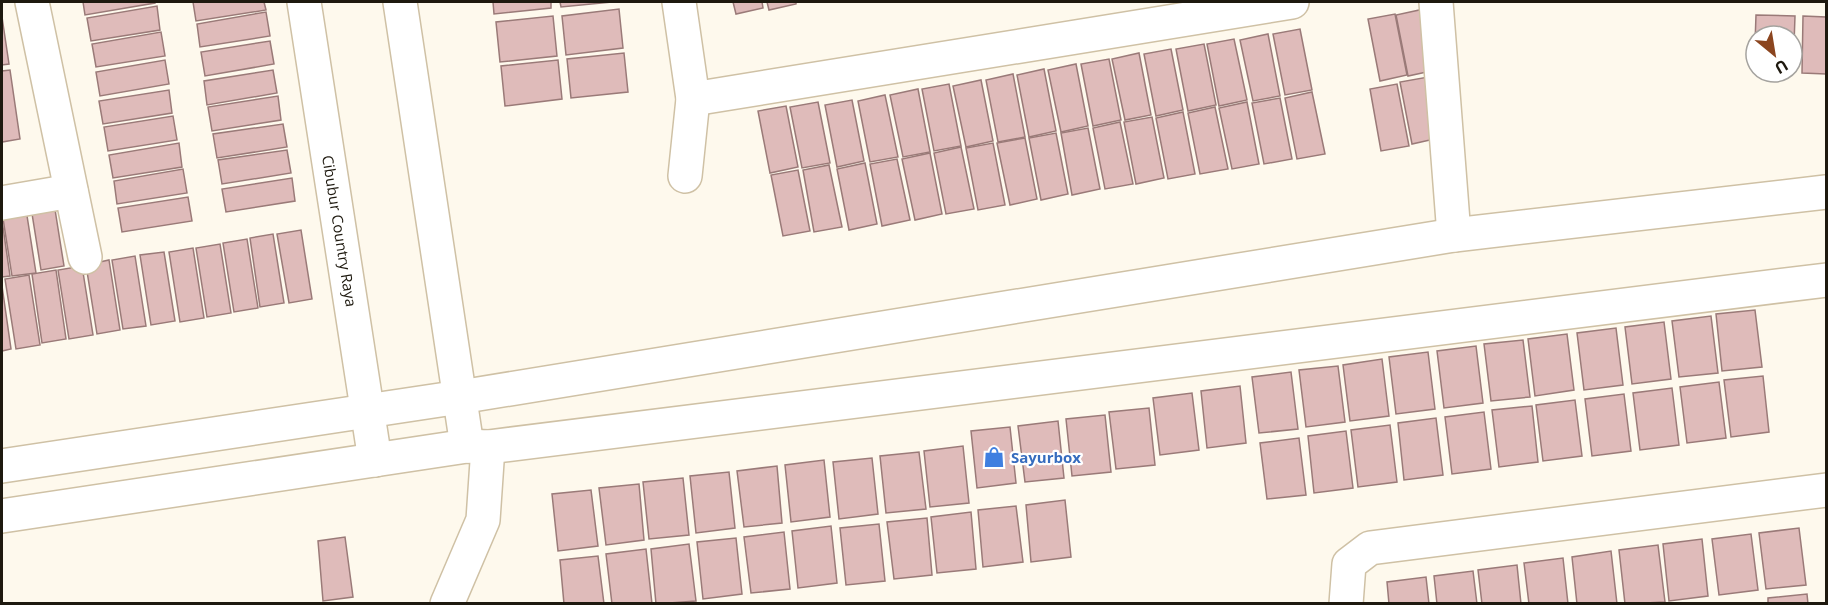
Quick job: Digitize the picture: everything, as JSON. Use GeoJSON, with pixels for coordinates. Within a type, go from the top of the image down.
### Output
{"type":"FeatureCollection","features":[{"type":"Feature","properties":{"kind":"street"},"geometry":{"type":"LineString","coordinates":[[32,2],[85,257]]}},
{"type":"Feature","properties":{"kind":"street","name":"Cibubur Country Raya"},"geometry":{"type":"LineString","coordinates":[[304,2],[375,460]]}},
{"type":"Feature","properties":{"kind":"street"},"geometry":{"type":"LineString","coordinates":[[400,2],[460,397],[477,446],[483,520],[447,603]]}},
{"type":"Feature","properties":{"kind":"street"},"geometry":{"type":"LineString","coordinates":[[679,2],[693,99],[686,176]]}},
{"type":"Feature","properties":{"kind":"street"},"geometry":{"type":"LineString","coordinates":[[693,99],[1292,2]]}},
{"type":"Feature","properties":{"kind":"street"},"geometry":{"type":"LineString","coordinates":[[1436,2],[1454,235]]}},
{"type":"Feature","properties":{"kind":"street"},"geometry":{"type":"LineString","coordinates":[[2,202],[71,191]]}},
{"type":"Feature","properties":{"kind":"street"},"geometry":{"type":"LineString","coordinates":[[2,466],[369,412],[1454,235],[1827,192]]}},
{"type":"Feature","properties":{"kind":"street"},"geometry":{"type":"LineString","coordinates":[[2,516],[477,446],[1827,280]]}},
{"type":"Feature","properties":{"kind":"street"},"geometry":{"type":"LineString","coordinates":[[1346,603],[1349,564],[1370,548],[1825,500]]}},
{"type":"Feature","properties":{"kind":"building"},"geometry":{"type":"Polygon","coordinates":[[[83,2],[155,2],[155,3],[85,15],[83,2]]]}},
{"type":"Feature","properties":{"kind":"building"},"geometry":{"type":"Polygon","coordinates":[[[193,2],[264,2],[266,10],[196,21],[193,2]]]}},
{"type":"Feature","properties":{"kind":"building"},"geometry":{"type":"Polygon","coordinates":[[[493,2],[551,2],[551,8],[494,14],[493,2]]]}},
{"type":"Feature","properties":{"kind":"building"},"geometry":{"type":"Polygon","coordinates":[[[560,2],[612,2],[561,7],[560,2]]]}},
{"type":"Feature","properties":{"kind":"building"},"geometry":{"type":"Polygon","coordinates":[[[733,2],[762,2],[763,8],[736,14],[733,2]]]}},
{"type":"Feature","properties":{"kind":"building"},"geometry":{"type":"Polygon","coordinates":[[[767,2],[796,2],[796,4],[769,10],[767,2]]]}},
{"type":"Feature","properties":{"kind":"building"},"geometry":{"type":"Polygon","coordinates":[[[157,6],[160,30],[91,41],[87,18],[157,6]]]}},
{"type":"Feature","properties":{"kind":"building"},"geometry":{"type":"Polygon","coordinates":[[[619,9],[623,48],[566,55],[562,16],[619,9]]]}},
{"type":"Feature","properties":{"kind":"building"},"geometry":{"type":"Polygon","coordinates":[[[1424,9],[1436,70],[1408,76],[1396,15],[1424,9]]]}},
{"type":"Feature","properties":{"kind":"building"},"geometry":{"type":"Polygon","coordinates":[[[266,12],[270,36],[200,47],[197,24],[266,12]]]}},
{"type":"Feature","properties":{"kind":"building"},"geometry":{"type":"Polygon","coordinates":[[[1395,14],[1407,75],[1380,81],[1368,19],[1395,14]]]}},
{"type":"Feature","properties":{"kind":"building"},"geometry":{"type":"Polygon","coordinates":[[[1756,15],[1795,16],[1795,24],[1756,24],[1756,15]]]}},
{"type":"Feature","properties":{"kind":"building"},"geometry":{"type":"Polygon","coordinates":[[[553,16],[557,56],[500,62],[496,22],[553,16]]]}},
{"type":"Feature","properties":{"kind":"building"},"geometry":{"type":"Polygon","coordinates":[[[1803,16],[1826,17],[1826,74],[1804,73],[1803,16]]]}},
{"type":"Feature","properties":{"kind":"building"},"geometry":{"type":"Polygon","coordinates":[[[2,17],[9,64],[2,65],[2,17]]]}},
{"type":"Feature","properties":{"kind":"building"},"geometry":{"type":"Polygon","coordinates":[[[1300,29],[1312,90],[1285,95],[1273,34],[1300,29]]]}},
{"type":"Feature","properties":{"kind":"building"},"geometry":{"type":"Polygon","coordinates":[[[161,32],[165,56],[96,67],[92,44],[161,32]]]}},
{"type":"Feature","properties":{"kind":"building"},"geometry":{"type":"Polygon","coordinates":[[[1268,34],[1280,96],[1253,101],[1240,40],[1268,34]]]}},
{"type":"Feature","properties":{"kind":"building"},"geometry":{"type":"Polygon","coordinates":[[[1234,39],[1247,100],[1219,106],[1207,44],[1234,39]]]}},
{"type":"Feature","properties":{"kind":"building"},"geometry":{"type":"Polygon","coordinates":[[[270,41],[274,64],[205,76],[201,52],[270,41]]]}},
{"type":"Feature","properties":{"kind":"building"},"geometry":{"type":"Polygon","coordinates":[[[1204,44],[1216,105],[1188,111],[1176,49],[1204,44]]]}},
{"type":"Feature","properties":{"kind":"building"},"geometry":{"type":"Polygon","coordinates":[[[1171,49],[1183,110],[1156,116],[1144,54],[1171,49]]]}},
{"type":"Feature","properties":{"kind":"building"},"geometry":{"type":"Polygon","coordinates":[[[624,53],[628,92],[571,98],[567,59],[624,53]]]}},
{"type":"Feature","properties":{"kind":"building"},"geometry":{"type":"Polygon","coordinates":[[[1139,53],[1151,115],[1125,120],[1112,59],[1139,53]]]}},
{"type":"Feature","properties":{"kind":"building"},"geometry":{"type":"Polygon","coordinates":[[[1109,59],[1121,120],[1093,126],[1081,64],[1109,59]]]}},
{"type":"Feature","properties":{"kind":"building"},"geometry":{"type":"Polygon","coordinates":[[[165,60],[169,84],[100,96],[96,72],[165,60]]]}},
{"type":"Feature","properties":{"kind":"building"},"geometry":{"type":"Polygon","coordinates":[[[558,60],[562,99],[505,106],[501,66],[558,60]]]}},
{"type":"Feature","properties":{"kind":"building"},"geometry":{"type":"Polygon","coordinates":[[[1076,64],[1088,126],[1061,132],[1048,70],[1076,64]]]}},
{"type":"Feature","properties":{"kind":"building"},"geometry":{"type":"Polygon","coordinates":[[[1044,69],[1056,131],[1029,137],[1017,75],[1044,69]]]}},
{"type":"Feature","properties":{"kind":"building"},"geometry":{"type":"Polygon","coordinates":[[[10,70],[20,139],[2,142],[2,71],[10,70]]]}},
{"type":"Feature","properties":{"kind":"building"},"geometry":{"type":"Polygon","coordinates":[[[273,70],[277,93],[207,105],[204,81],[273,70]]]}},
{"type":"Feature","properties":{"kind":"building"},"geometry":{"type":"Polygon","coordinates":[[[1013,74],[1025,137],[998,142],[986,80],[1013,74]]]}},
{"type":"Feature","properties":{"kind":"building"},"geometry":{"type":"Polygon","coordinates":[[[1428,77],[1439,138],[1412,144],[1400,82],[1428,77]]]}},
{"type":"Feature","properties":{"kind":"building"},"geometry":{"type":"Polygon","coordinates":[[[981,80],[993,141],[966,147],[953,86],[981,80]]]}},
{"type":"Feature","properties":{"kind":"building"},"geometry":{"type":"Polygon","coordinates":[[[949,84],[961,146],[934,151],[922,89],[949,84]]]}},
{"type":"Feature","properties":{"kind":"building"},"geometry":{"type":"Polygon","coordinates":[[[1397,84],[1409,146],[1381,151],[1370,89],[1397,84]]]}},
{"type":"Feature","properties":{"kind":"building"},"geometry":{"type":"Polygon","coordinates":[[[918,89],[930,152],[903,157],[890,95],[918,89]]]}},
{"type":"Feature","properties":{"kind":"building"},"geometry":{"type":"Polygon","coordinates":[[[169,90],[172,113],[103,124],[99,101],[169,90]]]}},
{"type":"Feature","properties":{"kind":"building"},"geometry":{"type":"Polygon","coordinates":[[[1312,92],[1325,154],[1297,159],[1285,98],[1312,92]]]}},
{"type":"Feature","properties":{"kind":"building"},"geometry":{"type":"Polygon","coordinates":[[[885,95],[898,157],[870,162],[858,101],[885,95]]]}},
{"type":"Feature","properties":{"kind":"building"},"geometry":{"type":"Polygon","coordinates":[[[278,96],[281,120],[212,131],[208,107],[278,96]]]}},
{"type":"Feature","properties":{"kind":"building"},"geometry":{"type":"Polygon","coordinates":[[[1280,98],[1292,159],[1264,164],[1252,103],[1280,98]]]}},
{"type":"Feature","properties":{"kind":"building"},"geometry":{"type":"Polygon","coordinates":[[[852,100],[864,161],[837,167],[825,105],[852,100]]]}},
{"type":"Feature","properties":{"kind":"building"},"geometry":{"type":"Polygon","coordinates":[[[818,102],[830,163],[802,168],[790,107],[818,102]]]}},
{"type":"Feature","properties":{"kind":"building"},"geometry":{"type":"Polygon","coordinates":[[[1247,102],[1259,164],[1232,169],[1219,108],[1247,102]]]}},
{"type":"Feature","properties":{"kind":"building"},"geometry":{"type":"Polygon","coordinates":[[[786,106],[798,167],[770,173],[758,111],[786,106]]]}},
{"type":"Feature","properties":{"kind":"building"},"geometry":{"type":"Polygon","coordinates":[[[1215,107],[1228,169],[1200,174],[1188,113],[1215,107]]]}},
{"type":"Feature","properties":{"kind":"building"},"geometry":{"type":"Polygon","coordinates":[[[1183,112],[1195,174],[1168,179],[1156,118],[1183,112]]]}},
{"type":"Feature","properties":{"kind":"building"},"geometry":{"type":"Polygon","coordinates":[[[173,116],[177,140],[108,151],[104,127],[173,116]]]}},
{"type":"Feature","properties":{"kind":"building"},"geometry":{"type":"Polygon","coordinates":[[[1152,117],[1164,178],[1136,184],[1124,122],[1152,117]]]}},
{"type":"Feature","properties":{"kind":"building"},"geometry":{"type":"Polygon","coordinates":[[[1120,122],[1133,184],[1105,189],[1093,128],[1120,122]]]}},
{"type":"Feature","properties":{"kind":"building"},"geometry":{"type":"Polygon","coordinates":[[[283,124],[287,147],[217,158],[213,134],[283,124]]]}},
{"type":"Feature","properties":{"kind":"building"},"geometry":{"type":"Polygon","coordinates":[[[1088,128],[1100,189],[1072,195],[1061,133],[1088,128]]]}},
{"type":"Feature","properties":{"kind":"building"},"geometry":{"type":"Polygon","coordinates":[[[1056,133],[1068,194],[1041,200],[1029,138],[1056,133]]]}},
{"type":"Feature","properties":{"kind":"building"},"geometry":{"type":"Polygon","coordinates":[[[1025,138],[1037,199],[1010,205],[997,143],[1025,138]]]}},
{"type":"Feature","properties":{"kind":"building"},"geometry":{"type":"Polygon","coordinates":[[[179,143],[182,167],[113,178],[109,155],[179,143]]]}},
{"type":"Feature","properties":{"kind":"building"},"geometry":{"type":"Polygon","coordinates":[[[993,143],[1005,205],[978,210],[966,148],[993,143]]]}},
{"type":"Feature","properties":{"kind":"building"},"geometry":{"type":"Polygon","coordinates":[[[961,147],[974,209],[946,214],[934,153],[961,147]]]}},
{"type":"Feature","properties":{"kind":"building"},"geometry":{"type":"Polygon","coordinates":[[[287,150],[291,173],[222,184],[218,160],[287,150]]]}},
{"type":"Feature","properties":{"kind":"building"},"geometry":{"type":"Polygon","coordinates":[[[930,153],[942,214],[915,220],[902,159],[930,153]]]}},
{"type":"Feature","properties":{"kind":"building"},"geometry":{"type":"Polygon","coordinates":[[[897,159],[910,220],[882,226],[870,164],[897,159]]]}},
{"type":"Feature","properties":{"kind":"building"},"geometry":{"type":"Polygon","coordinates":[[[865,163],[877,224],[849,230],[837,169],[865,163]]]}},
{"type":"Feature","properties":{"kind":"building"},"geometry":{"type":"Polygon","coordinates":[[[829,165],[842,227],[814,232],[803,170],[829,165]]]}},
{"type":"Feature","properties":{"kind":"building"},"geometry":{"type":"Polygon","coordinates":[[[183,169],[187,193],[117,204],[114,181],[183,169]]]}},
{"type":"Feature","properties":{"kind":"building"},"geometry":{"type":"Polygon","coordinates":[[[798,170],[810,231],[783,236],[771,175],[798,170]]]}},
{"type":"Feature","properties":{"kind":"building"},"geometry":{"type":"Polygon","coordinates":[[[292,178],[295,201],[226,212],[222,189],[292,178]]]}},
{"type":"Feature","properties":{"kind":"building"},"geometry":{"type":"Polygon","coordinates":[[[53,197],[64,266],[41,270],[30,201],[53,197]]]}},
{"type":"Feature","properties":{"kind":"building"},"geometry":{"type":"Polygon","coordinates":[[[188,197],[192,221],[122,232],[118,208],[188,197]]]}},
{"type":"Feature","properties":{"kind":"building"},"geometry":{"type":"Polygon","coordinates":[[[25,203],[36,273],[12,276],[2,212],[25,203]]]}},
{"type":"Feature","properties":{"kind":"building"},"geometry":{"type":"Polygon","coordinates":[[[2,220],[10,276],[2,277],[2,220]]]}},
{"type":"Feature","properties":{"kind":"building"},"geometry":{"type":"Polygon","coordinates":[[[301,230],[312,299],[289,303],[277,234],[301,230]]]}},
{"type":"Feature","properties":{"kind":"building"},"geometry":{"type":"Polygon","coordinates":[[[273,234],[284,303],[260,307],[250,238],[273,234]]]}},
{"type":"Feature","properties":{"kind":"building"},"geometry":{"type":"Polygon","coordinates":[[[247,239],[258,308],[234,312],[223,243],[247,239]]]}},
{"type":"Feature","properties":{"kind":"building"},"geometry":{"type":"Polygon","coordinates":[[[220,244],[231,313],[207,317],[196,248],[220,244]]]}},
{"type":"Feature","properties":{"kind":"building"},"geometry":{"type":"Polygon","coordinates":[[[193,248],[204,318],[180,322],[169,252],[193,248]]]}},
{"type":"Feature","properties":{"kind":"building"},"geometry":{"type":"Polygon","coordinates":[[[164,252],[175,321],[151,325],[140,255],[164,252]]]}},
{"type":"Feature","properties":{"kind":"building"},"geometry":{"type":"Polygon","coordinates":[[[135,256],[146,326],[123,329],[112,260],[135,256]]]}},
{"type":"Feature","properties":{"kind":"building"},"geometry":{"type":"Polygon","coordinates":[[[109,260],[120,330],[97,334],[86,265],[109,260]]]}},
{"type":"Feature","properties":{"kind":"building"},"geometry":{"type":"Polygon","coordinates":[[[82,266],[93,335],[69,339],[58,270],[82,266]]]}},
{"type":"Feature","properties":{"kind":"building"},"geometry":{"type":"Polygon","coordinates":[[[56,270],[66,339],[42,343],[32,274],[56,270]]]}},
{"type":"Feature","properties":{"kind":"building"},"geometry":{"type":"Polygon","coordinates":[[[29,275],[40,345],[16,349],[5,279],[29,275]]]}},
{"type":"Feature","properties":{"kind":"building"},"geometry":{"type":"Polygon","coordinates":[[[2,286],[11,349],[2,351],[2,286]]]}},
{"type":"Feature","properties":{"kind":"building"},"geometry":{"type":"Polygon","coordinates":[[[1755,310],[1762,367],[1722,371],[1716,314],[1755,310]]]}},
{"type":"Feature","properties":{"kind":"building"},"geometry":{"type":"Polygon","coordinates":[[[1711,316],[1718,373],[1679,377],[1672,321],[1711,316]]]}},
{"type":"Feature","properties":{"kind":"building"},"geometry":{"type":"Polygon","coordinates":[[[1664,322],[1671,379],[1632,384],[1625,327],[1664,322]]]}},
{"type":"Feature","properties":{"kind":"building"},"geometry":{"type":"Polygon","coordinates":[[[1616,328],[1623,385],[1584,390],[1577,333],[1616,328]]]}},
{"type":"Feature","properties":{"kind":"building"},"geometry":{"type":"Polygon","coordinates":[[[1567,334],[1574,390],[1535,396],[1528,339],[1567,334]]]}},
{"type":"Feature","properties":{"kind":"building"},"geometry":{"type":"Polygon","coordinates":[[[1523,340],[1530,397],[1491,401],[1484,344],[1523,340]]]}},
{"type":"Feature","properties":{"kind":"building"},"geometry":{"type":"Polygon","coordinates":[[[1476,346],[1483,403],[1444,408],[1437,351],[1476,346]]]}},
{"type":"Feature","properties":{"kind":"building"},"geometry":{"type":"Polygon","coordinates":[[[1428,352],[1435,409],[1396,414],[1389,357],[1428,352]]]}},
{"type":"Feature","properties":{"kind":"building"},"geometry":{"type":"Polygon","coordinates":[[[1382,359],[1389,416],[1350,421],[1343,365],[1382,359]]]}},
{"type":"Feature","properties":{"kind":"building"},"geometry":{"type":"Polygon","coordinates":[[[1338,366],[1345,422],[1306,427],[1299,370],[1338,366]]]}},
{"type":"Feature","properties":{"kind":"building"},"geometry":{"type":"Polygon","coordinates":[[[1291,372],[1298,429],[1259,433],[1252,377],[1291,372]]]}},
{"type":"Feature","properties":{"kind":"building"},"geometry":{"type":"Polygon","coordinates":[[[1763,376],[1769,432],[1731,437],[1724,380],[1763,376]]]}},
{"type":"Feature","properties":{"kind":"building"},"geometry":{"type":"Polygon","coordinates":[[[1719,382],[1726,438],[1687,443],[1680,387],[1719,382]]]}},
{"type":"Feature","properties":{"kind":"building"},"geometry":{"type":"Polygon","coordinates":[[[1240,386],[1246,443],[1207,448],[1201,391],[1240,386]]]}},
{"type":"Feature","properties":{"kind":"building"},"geometry":{"type":"Polygon","coordinates":[[[1672,388],[1679,445],[1640,450],[1633,393],[1672,388]]]}},
{"type":"Feature","properties":{"kind":"building"},"geometry":{"type":"Polygon","coordinates":[[[1192,393],[1199,450],[1160,455],[1153,398],[1192,393]]]}},
{"type":"Feature","properties":{"kind":"building"},"geometry":{"type":"Polygon","coordinates":[[[1624,394],[1631,451],[1592,456],[1585,399],[1624,394]]]}},
{"type":"Feature","properties":{"kind":"building"},"geometry":{"type":"Polygon","coordinates":[[[1575,400],[1582,456],[1543,461],[1536,405],[1575,400]]]}},
{"type":"Feature","properties":{"kind":"building"},"geometry":{"type":"Polygon","coordinates":[[[1532,406],[1538,462],[1499,467],[1492,410],[1532,406]]]}},
{"type":"Feature","properties":{"kind":"building"},"geometry":{"type":"Polygon","coordinates":[[[1149,408],[1155,465],[1116,469],[1109,412],[1149,408]]]}},
{"type":"Feature","properties":{"kind":"building"},"geometry":{"type":"Polygon","coordinates":[[[1484,412],[1491,469],[1452,474],[1445,417],[1484,412]]]}},
{"type":"Feature","properties":{"kind":"building"},"geometry":{"type":"Polygon","coordinates":[[[1105,415],[1111,472],[1072,476],[1066,419],[1105,415]]]}},
{"type":"Feature","properties":{"kind":"building"},"geometry":{"type":"Polygon","coordinates":[[[1436,418],[1443,475],[1404,480],[1398,423],[1436,418]]]}},
{"type":"Feature","properties":{"kind":"building"},"geometry":{"type":"Polygon","coordinates":[[[1058,421],[1064,478],[1025,482],[1018,426],[1058,421]]]}},
{"type":"Feature","properties":{"kind":"building"},"geometry":{"type":"Polygon","coordinates":[[[1390,425],[1397,482],[1358,487],[1351,430],[1390,425]]]}},
{"type":"Feature","properties":{"kind":"building","name":"Sayurbox"},"geometry":{"type":"Polygon","coordinates":[[[1010,427],[1016,483],[977,488],[971,431],[1010,427]]]}},
{"type":"Feature","properties":{"kind":"building"},"geometry":{"type":"Polygon","coordinates":[[[1346,431],[1353,488],[1314,493],[1308,436],[1346,431]]]}},
{"type":"Feature","properties":{"kind":"building"},"geometry":{"type":"Polygon","coordinates":[[[1299,438],[1306,495],[1267,499],[1260,443],[1299,438]]]}},
{"type":"Feature","properties":{"kind":"building"},"geometry":{"type":"Polygon","coordinates":[[[963,446],[969,503],[930,507],[924,451],[963,446]]]}},
{"type":"Feature","properties":{"kind":"building"},"geometry":{"type":"Polygon","coordinates":[[[919,452],[926,509],[886,513],[880,456],[919,452]]]}},
{"type":"Feature","properties":{"kind":"building"},"geometry":{"type":"Polygon","coordinates":[[[872,458],[878,514],[839,519],[833,462],[872,458]]]}},
{"type":"Feature","properties":{"kind":"building"},"geometry":{"type":"Polygon","coordinates":[[[824,460],[830,517],[791,522],[785,465],[824,460]]]}},
{"type":"Feature","properties":{"kind":"building"},"geometry":{"type":"Polygon","coordinates":[[[777,466],[782,523],[744,527],[737,471],[777,466]]]}},
{"type":"Feature","properties":{"kind":"building"},"geometry":{"type":"Polygon","coordinates":[[[729,472],[735,528],[696,533],[690,476],[729,472]]]}},
{"type":"Feature","properties":{"kind":"building"},"geometry":{"type":"Polygon","coordinates":[[[683,478],[689,535],[649,539],[643,482],[683,478]]]}},
{"type":"Feature","properties":{"kind":"building"},"geometry":{"type":"Polygon","coordinates":[[[639,484],[644,540],[606,545],[599,488],[639,484]]]}},
{"type":"Feature","properties":{"kind":"building"},"geometry":{"type":"Polygon","coordinates":[[[591,490],[598,546],[558,551],[552,494],[591,490]]]}},
{"type":"Feature","properties":{"kind":"building"},"geometry":{"type":"Polygon","coordinates":[[[1065,500],[1071,557],[1031,562],[1026,505],[1065,500]]]}},
{"type":"Feature","properties":{"kind":"building"},"geometry":{"type":"Polygon","coordinates":[[[1016,506],[1023,562],[983,567],[978,510],[1016,506]]]}},
{"type":"Feature","properties":{"kind":"building"},"geometry":{"type":"Polygon","coordinates":[[[971,512],[976,569],[937,573],[931,517],[971,512]]]}},
{"type":"Feature","properties":{"kind":"building"},"geometry":{"type":"Polygon","coordinates":[[[927,518],[932,575],[894,579],[887,522],[927,518]]]}},
{"type":"Feature","properties":{"kind":"building"},"geometry":{"type":"Polygon","coordinates":[[[879,524],[885,581],[846,585],[840,528],[879,524]]]}},
{"type":"Feature","properties":{"kind":"building"},"geometry":{"type":"Polygon","coordinates":[[[831,526],[837,583],[798,588],[792,531],[831,526]]]}},
{"type":"Feature","properties":{"kind":"building"},"geometry":{"type":"Polygon","coordinates":[[[1799,528],[1806,585],[1766,589],[1759,533],[1799,528]]]}},
{"type":"Feature","properties":{"kind":"building"},"geometry":{"type":"Polygon","coordinates":[[[784,532],[790,589],[751,593],[744,537],[784,532]]]}},
{"type":"Feature","properties":{"kind":"building"},"geometry":{"type":"Polygon","coordinates":[[[1751,534],[1758,590],[1719,595],[1712,539],[1751,534]]]}},
{"type":"Feature","properties":{"kind":"building"},"geometry":{"type":"Polygon","coordinates":[[[345,537],[353,597],[323,601],[318,541],[345,537]]]}},
{"type":"Feature","properties":{"kind":"building"},"geometry":{"type":"Polygon","coordinates":[[[736,538],[742,594],[703,599],[697,542],[736,538]]]}},
{"type":"Feature","properties":{"kind":"building"},"geometry":{"type":"Polygon","coordinates":[[[1702,539],[1708,596],[1669,601],[1663,544],[1702,539]]]}},
{"type":"Feature","properties":{"kind":"building"},"geometry":{"type":"Polygon","coordinates":[[[689,544],[696,601],[656,604],[651,549],[689,544]]]}},
{"type":"Feature","properties":{"kind":"building"},"geometry":{"type":"Polygon","coordinates":[[[1658,545],[1665,602],[1625,604],[1619,550],[1658,545]]]}},
{"type":"Feature","properties":{"kind":"building"},"geometry":{"type":"Polygon","coordinates":[[[646,549],[652,604],[612,604],[606,554],[646,549]]]}},
{"type":"Feature","properties":{"kind":"building"},"geometry":{"type":"Polygon","coordinates":[[[1611,551],[1617,604],[1577,604],[1572,557],[1611,551]]]}},
{"type":"Feature","properties":{"kind":"building"},"geometry":{"type":"Polygon","coordinates":[[[598,556],[604,604],[564,604],[560,560],[598,556]]]}},
{"type":"Feature","properties":{"kind":"building"},"geometry":{"type":"Polygon","coordinates":[[[1563,558],[1568,604],[1529,604],[1524,563],[1563,558]]]}},
{"type":"Feature","properties":{"kind":"building"},"geometry":{"type":"Polygon","coordinates":[[[1517,565],[1521,604],[1482,604],[1478,570],[1517,565]]]}},
{"type":"Feature","properties":{"kind":"building"},"geometry":{"type":"Polygon","coordinates":[[[1473,571],[1477,604],[1437,604],[1434,576],[1473,571]]]}},
{"type":"Feature","properties":{"kind":"building"},"geometry":{"type":"Polygon","coordinates":[[[1426,577],[1429,604],[1389,604],[1387,582],[1426,577]]]}},
{"type":"Feature","properties":{"kind":"building"},"geometry":{"type":"Polygon","coordinates":[[[1807,594],[1808,604],[1768,604],[1768,598],[1807,594]]]}},
{"type":"Feature","properties":{"kind":"place","name":"Sayurbox"},"geometry":{"type":"Point","coordinates":[994,457]}}]}
